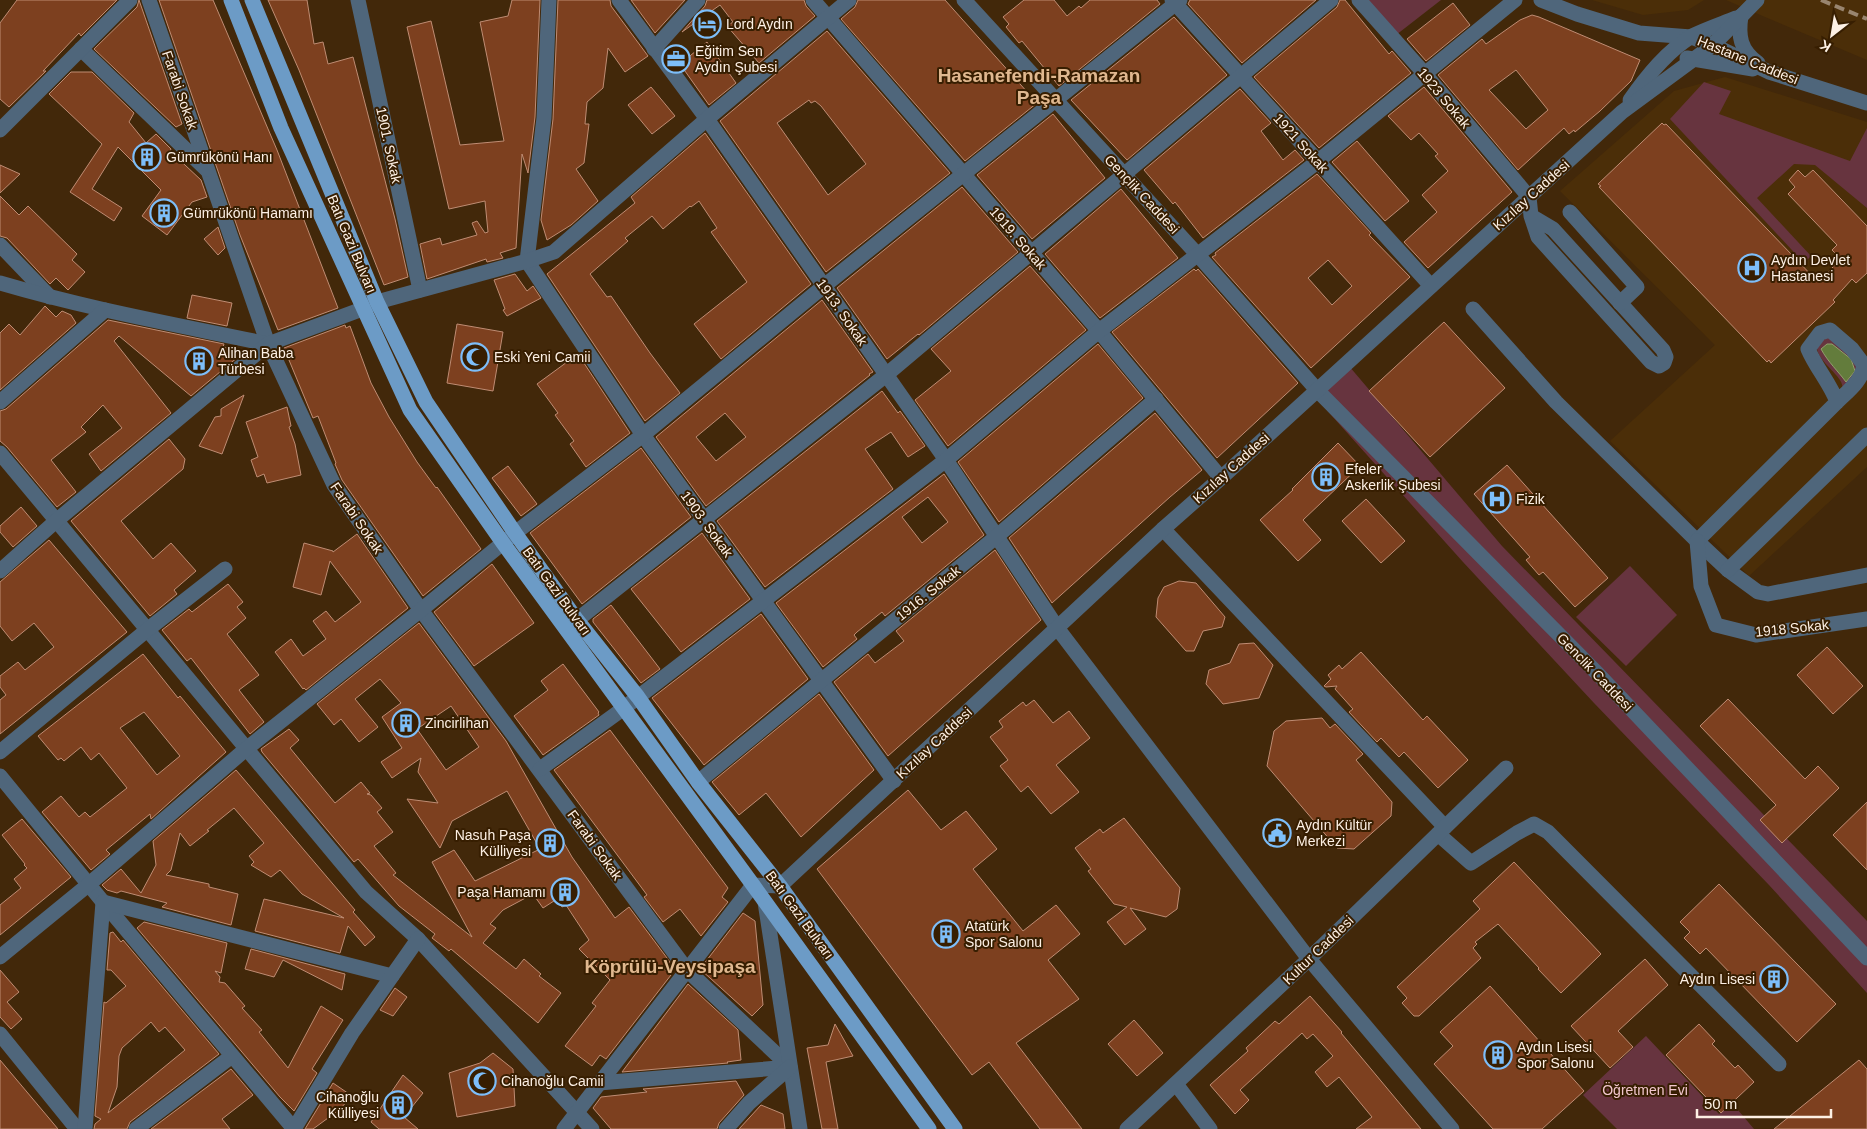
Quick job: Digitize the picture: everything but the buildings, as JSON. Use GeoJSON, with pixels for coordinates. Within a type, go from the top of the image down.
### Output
{"type":"FeatureCollection","features":[{"type":"Feature","properties":{"kind":"main road","name":"Batı Gazi Bulvarı"},"geometry":{"type":"LineString","coordinates":[[232,0],[281,128],[370,305],[426,402],[514,533],[638,697],[698,782],[780,886],[955,1129]]}},
{"type":"Feature","properties":{"kind":"main road","name":"Batı Gazi Bulvarı"},"geometry":{"type":"LineString","coordinates":[[252,0],[410,410],[503,543],[929,1129]]}},
{"type":"Feature","properties":{"kind":"street"},"geometry":{"type":"LineString","coordinates":[[0,130],[130,0]]}},
{"type":"Feature","properties":{"kind":"street","name":"Farabi Sokak"},"geometry":{"type":"LineString","coordinates":[[149,0],[268,344],[334,485],[421,610],[687,970],[790,1067]]}},
{"type":"Feature","properties":{"kind":"street","name":"1901. Sokak"},"geometry":{"type":"LineString","coordinates":[[358,0],[420,290]]}},
{"type":"Feature","properties":{"kind":"street"},"geometry":{"type":"LineString","coordinates":[[528,261],[544,118],[549,0]]}},
{"type":"Feature","properties":{"kind":"street","name":"1913. Sokak"},"geometry":{"type":"LineString","coordinates":[[619,0],[707,119],[946,460],[1058,629],[1309,959],[1452,1129]]}},
{"type":"Feature","properties":{"kind":"street"},"geometry":{"type":"LineString","coordinates":[[654,48],[698,0]]}},
{"type":"Feature","properties":{"kind":"street","name":"1919. Sokak"},"geometry":{"type":"LineString","coordinates":[[813,0],[1032,253],[1221,478]]}},
{"type":"Feature","properties":{"kind":"street"},"geometry":{"type":"LineString","coordinates":[[0,571],[56,521],[268,344],[370,305],[554,252],[707,119],[849,0]]}},
{"type":"Feature","properties":{"kind":"street","name":"Gençlik Caddesi"},"geometry":{"type":"LineString","coordinates":[[964,0],[1197,254],[1317,390]]}},
{"type":"Feature","properties":{"kind":"street"},"geometry":{"type":"LineString","coordinates":[[578,620],[886,375],[1331,0]]}},
{"type":"Feature","properties":{"kind":"street","name":"1923 Sokak"},"geometry":{"type":"LineString","coordinates":[[1359,0],[1529,197]]}},
{"type":"Feature","properties":{"kind":"street"},"geometry":{"type":"LineString","coordinates":[[540,769],[623,709],[946,460],[1098,331],[1316,162],[1515,0]]}},
{"type":"Feature","properties":{"kind":"street","name":"Hastane Caddesi"},"geometry":{"type":"LineString","coordinates":[[1541,0],[1577,14],[1639,33],[1691,37],[1713,45],[1769,72],[1867,103]]}},
{"type":"Feature","properties":{"kind":"street","name":"Kızılay Caddesi"},"geometry":{"type":"LineString","coordinates":[[780,886],[1058,629],[1163,529],[1430,286],[1622,112],[1713,45],[1757,0]]}},
{"type":"Feature","properties":{"kind":"street"},"geometry":{"type":"LineString","coordinates":[[0,956],[88,884],[246,749],[421,610],[514,533],[643,435],[1176,1]]}},
{"type":"Feature","properties":{"kind":"street","name":"1921 Sokak"},"geometry":{"type":"LineString","coordinates":[[1176,1],[1316,162],[1430,286]]}},
{"type":"Feature","properties":{"kind":"street"},"geometry":{"type":"LineString","coordinates":[[1622,112],[1644,80],[1671,52],[1691,37],[1741,16],[1739,34],[1742,44],[1752,59],[1769,72]]}},
{"type":"Feature","properties":{"kind":"street"},"geometry":{"type":"LineString","coordinates":[[80,49],[209,171]]}},
{"type":"Feature","properties":{"kind":"street"},"geometry":{"type":"LineString","coordinates":[[1671,52],[1692,60],[1769,72]]}},
{"type":"Feature","properties":{"kind":"street"},"geometry":{"type":"LineString","coordinates":[[1529,197],[1531,216],[1538,237],[1650,362],[1659,366],[1664,363],[1666,357],[1662,350],[1620,303],[1553,229],[1531,216]]}},
{"type":"Feature","properties":{"kind":"street"},"geometry":{"type":"LineString","coordinates":[[1570,212],[1637,287],[1620,303]]}},
{"type":"Feature","properties":{"kind":"street"},"geometry":{"type":"LineString","coordinates":[[0,245],[51,298]]}},
{"type":"Feature","properties":{"kind":"street","name":"1903. Sokak"},"geometry":{"type":"LineString","coordinates":[[528,261],[643,435],[894,781]]}},
{"type":"Feature","properties":{"kind":"street"},"geometry":{"type":"LineString","coordinates":[[0,283],[51,298],[268,344]]}},
{"type":"Feature","properties":{"kind":"street"},"geometry":{"type":"LineString","coordinates":[[1473,309],[1556,402],[1728,570],[1758,592],[1768,594],[1867,575]]}},
{"type":"Feature","properties":{"kind":"street"},"geometry":{"type":"LineString","coordinates":[[0,402],[105,310]]}},
{"type":"Feature","properties":{"kind":"street","name":"Genclik Caddesi"},"geometry":{"type":"LineString","coordinates":[[1317,390],[1597,673],[1867,958]]}},
{"type":"Feature","properties":{"kind":"street","name":"1916. Sokak"},"geometry":{"type":"LineString","coordinates":[[698,782],[996,537],[1156,399]]}},
{"type":"Feature","properties":{"kind":"street"},"geometry":{"type":"LineString","coordinates":[[1697,540],[1837,402]]}},
{"type":"Feature","properties":{"kind":"street"},"geometry":{"type":"LineString","coordinates":[[1728,570],[1867,436]]}},
{"type":"Feature","properties":{"kind":"street"},"geometry":{"type":"LineString","coordinates":[[0,453],[366,892],[418,939],[578,1111],[592,1129]]}},
{"type":"Feature","properties":{"kind":"street"},"geometry":{"type":"LineString","coordinates":[[1163,529],[1471,863],[1534,824],[1548,832],[1779,1064]]}},
{"type":"Feature","properties":{"kind":"street","name":"1918 Sokak"},"geometry":{"type":"LineString","coordinates":[[1697,540],[1701,586],[1716,625],[1756,635],[1867,619]]}},
{"type":"Feature","properties":{"kind":"street"},"geometry":{"type":"LineString","coordinates":[[0,752],[146,630],[225,569]]}},
{"type":"Feature","properties":{"kind":"street","name":"Kultur Caddesi"},"geometry":{"type":"LineString","coordinates":[[1127,1129],[1309,959],[1506,768]]}},
{"type":"Feature","properties":{"kind":"street"},"geometry":{"type":"LineString","coordinates":[[0,776],[294,1129],[352,1033],[418,939]]}},
{"type":"Feature","properties":{"kind":"street"},"geometry":{"type":"LineString","coordinates":[[564,1129],[753,885],[780,886]]}},
{"type":"Feature","properties":{"kind":"street"},"geometry":{"type":"LineString","coordinates":[[103,902],[392,976]]}},
{"type":"Feature","properties":{"kind":"street"},"geometry":{"type":"LineString","coordinates":[[85,1129],[103,902]]}},
{"type":"Feature","properties":{"kind":"street"},"geometry":{"type":"LineString","coordinates":[[765,902],[800,1129]]}},
{"type":"Feature","properties":{"kind":"street"},"geometry":{"type":"LineString","coordinates":[[0,1034],[77,1129]]}},
{"type":"Feature","properties":{"kind":"street"},"geometry":{"type":"LineString","coordinates":[[136,1129],[232,1056]]}},
{"type":"Feature","properties":{"kind":"street"},"geometry":{"type":"LineString","coordinates":[[599,1082],[790,1067]]}},
{"type":"Feature","properties":{"kind":"street"},"geometry":{"type":"LineString","coordinates":[[726,1129],[749,1103],[790,1067]]}},
{"type":"Feature","properties":{"kind":"street"},"geometry":{"type":"LineString","coordinates":[[1176,1084],[1210,1129]]}},
{"type":"Feature","properties":{"kind":"shaded area"},"geometry":{"type":"Polygon","coordinates":[[[1592,0],[1704,0],[1688,10],[1643,15],[1592,0]]]}},
{"type":"Feature","properties":{"kind":"shaded area"},"geometry":{"type":"Polygon","coordinates":[[[1726,0],[1867,0],[1867,60],[1765,17],[1726,0]]]}},
{"type":"Feature","properties":{"kind":"shaded area","name":"Aydın Devlet Hastanesi"},"geometry":{"type":"Polygon","coordinates":[[[1725,77],[1867,122],[1867,467],[1749,576],[1610,441],[1715,345],[1560,191],[1674,91],[1725,77]]]}},
{"type":"Feature","properties":{"kind":"shaded area"},"geometry":{"type":"Polygon","coordinates":[[[1827,344],[1832,344],[1851,359],[1855,371],[1846,382],[1821,349],[1827,344]]]}},
{"type":"Feature","properties":{"kind":"green space"},"geometry":{"type":"Polygon","coordinates":[[[1366,0],[1441,0],[1396,35],[1366,0]]]}},
{"type":"Feature","properties":{"kind":"green space"},"geometry":{"type":"Polygon","coordinates":[[[1704,82],[1731,91],[1719,114],[1850,161],[1867,128],[1867,208],[1815,165],[1794,164],[1757,198],[1811,256],[1804,263],[1670,119],[1704,82]]]}},
{"type":"Feature","properties":{"kind":"green space"},"geometry":{"type":"Polygon","coordinates":[[[1832,337],[1837,340],[1860,371],[1843,391],[1840,380],[1818,351],[1818,345],[1822,340],[1832,337]]]}},
{"type":"Feature","properties":{"kind":"green space"},"geometry":{"type":"Polygon","coordinates":[[[1349,366],[1502,546],[1867,921],[1867,993],[1769,885],[1594,703],[1463,562],[1315,397],[1349,366]]]}},
{"type":"Feature","properties":{"kind":"green space"},"geometry":{"type":"Polygon","coordinates":[[[1630,566],[1677,615],[1626,666],[1576,617],[1630,566]]]}},
{"type":"Feature","properties":{"kind":"green space","name":"Öğretmen Evi"},"geometry":{"type":"Polygon","coordinates":[[[1646,1036],[1719,1114],[1732,1103],[1754,1129],[1617,1129],[1583,1095],[1646,1036]]]}},
{"type":"Feature","properties":{"kind":"railway"},"geometry":{"type":"LineString","coordinates":[[1821,0],[1867,19]]}},
{"type":"Feature","properties":{"kind":"place","name":"Lord Aydın"},"geometry":{"type":"Point","coordinates":[707,24]}},
{"type":"Feature","properties":{"kind":"place","name":"Eğitim Sen Aydın Şubesi"},"geometry":{"type":"Point","coordinates":[676,59]}},
{"type":"Feature","properties":{"kind":"place","name":"Gümrükönü Hanı"},"geometry":{"type":"Point","coordinates":[147,157]}},
{"type":"Feature","properties":{"kind":"place","name":"Gümrükönü Hamamı"},"geometry":{"type":"Point","coordinates":[164,213]}},
{"type":"Feature","properties":{"kind":"place","name":"Aydın Devlet Hastanesi"},"geometry":{"type":"Point","coordinates":[1752,268]}},
{"type":"Feature","properties":{"kind":"place","name":"Eski Yeni Camii"},"geometry":{"type":"Point","coordinates":[475,357]}},
{"type":"Feature","properties":{"kind":"place","name":"Alihan Baba Türbesi"},"geometry":{"type":"Point","coordinates":[199,361]}},
{"type":"Feature","properties":{"kind":"place","name":"Efeler Askerlik Şubesi"},"geometry":{"type":"Point","coordinates":[1326,477]}},
{"type":"Feature","properties":{"kind":"place","name":"Fizik"},"geometry":{"type":"Point","coordinates":[1497,499]}},
{"type":"Feature","properties":{"kind":"place","name":"Zincirlihan"},"geometry":{"type":"Point","coordinates":[406,723]}},
{"type":"Feature","properties":{"kind":"place","name":"Aydın Kültür Merkezi"},"geometry":{"type":"Point","coordinates":[1277,833]}},
{"type":"Feature","properties":{"kind":"place","name":"Nasuh Paşa Külliyesi"},"geometry":{"type":"Point","coordinates":[550,843]}},
{"type":"Feature","properties":{"kind":"place","name":"Paşa Hamamı"},"geometry":{"type":"Point","coordinates":[565,892]}},
{"type":"Feature","properties":{"kind":"place","name":"Atatürk Spor Salonu"},"geometry":{"type":"Point","coordinates":[946,934]}},
{"type":"Feature","properties":{"kind":"place","name":"Aydın Lisesi"},"geometry":{"type":"Point","coordinates":[1774,979]}},
{"type":"Feature","properties":{"kind":"place","name":"Aydın Lisesi Spor Salonu"},"geometry":{"type":"Point","coordinates":[1498,1055]}},
{"type":"Feature","properties":{"kind":"place","name":"Cihanoğlu Camii"},"geometry":{"type":"Point","coordinates":[482,1081]}},
{"type":"Feature","properties":{"kind":"place","name":"Cihanoğlu Külliyesi"},"geometry":{"type":"Point","coordinates":[398,1105]}},
{"type":"Feature","properties":{"kind":"district","name":"Hasanefendi-Ramazan Paşa"},"geometry":{"type":"Point","coordinates":[1039,86]}},
{"type":"Feature","properties":{"kind":"district","name":"Köprülü-Veysipaşa"},"geometry":{"type":"Point","coordinates":[670,966]}}]}
